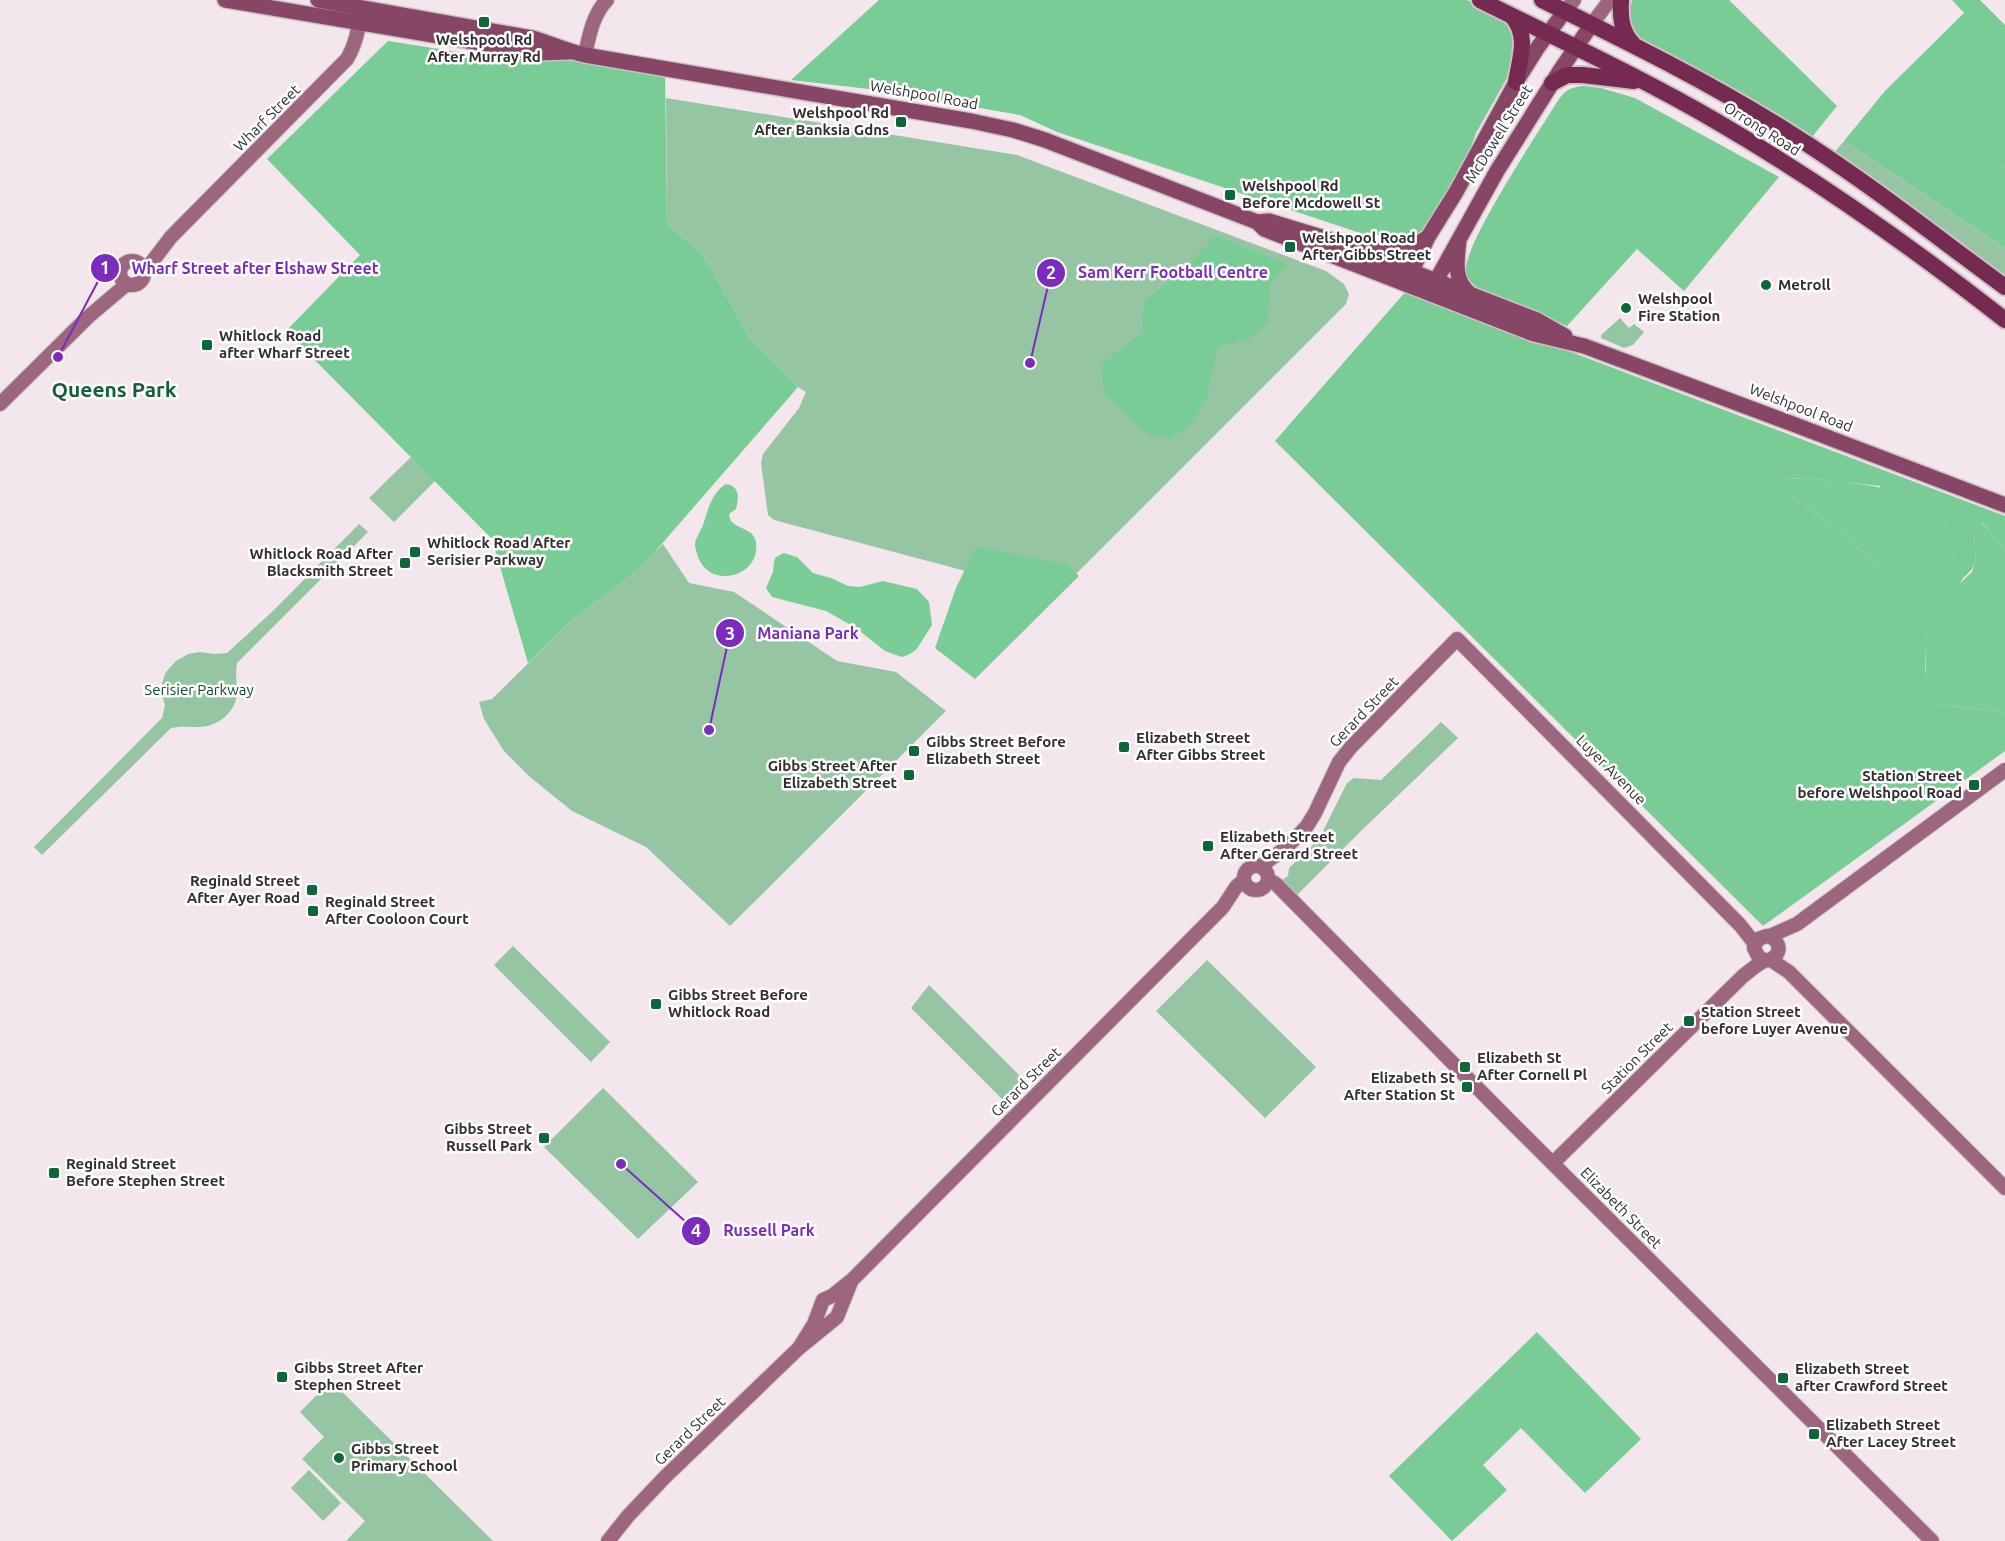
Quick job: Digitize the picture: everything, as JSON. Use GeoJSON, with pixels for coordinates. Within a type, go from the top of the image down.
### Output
{"type":"FeatureCollection","features":[{"type":"Feature","properties":{"kind":"highway","name":"Orrong Road"},"geometry":{"type":"LineString","coordinates":[[1480,0],[1576,46],[1715,120],[1822,187],[2005,320]]}},
{"type":"Feature","properties":{"kind":"highway","name":"Orrong Road"},"geometry":{"type":"LineString","coordinates":[[1542,0],[1569,6],[1592,24],[1706,84],[1789,133],[1853,175],[2005,287]]}},
{"type":"Feature","properties":{"kind":"highway"},"geometry":{"type":"LineString","coordinates":[[1622,0],[1621,22],[1627,38],[1633,45]]}},
{"type":"Feature","properties":{"kind":"highway"},"geometry":{"type":"LineString","coordinates":[[1512,16],[1518,22],[1523,36],[1516,82]]}},
{"type":"Feature","properties":{"kind":"highway"},"geometry":{"type":"LineString","coordinates":[[1552,83],[1568,75],[1583,75],[1647,83]]}},
{"type":"Feature","properties":{"kind":"main road","name":"Welshpool Road"},"geometry":{"type":"LineString","coordinates":[[225,0],[539,53],[578,53],[1013,130],[1045,140],[1257,222],[1264,229],[1432,286],[1534,334],[1584,346],[2005,506]]}},
{"type":"Feature","properties":{"kind":"main road","name":"Welshpool Road"},"geometry":{"type":"LineString","coordinates":[[318,0],[532,38],[578,53]]}},
{"type":"Feature","properties":{"kind":"main road"},"geometry":{"type":"LineString","coordinates":[[361,7],[378,4],[384,0]]}},
{"type":"Feature","properties":{"kind":"main road","name":"McDowell Street"},"geometry":{"type":"LineString","coordinates":[[1408,277],[1428,237],[1456,192],[1516,82],[1569,6]]}},
{"type":"Feature","properties":{"kind":"main road","name":"McDowell Street"},"geometry":{"type":"LineString","coordinates":[[1432,286],[1497,171],[1592,24]]}},
{"type":"Feature","properties":{"kind":"main road","name":"Welshpool Road"},"geometry":{"type":"LineString","coordinates":[[1257,222],[1269,220],[1363,252],[1408,277]]}},
{"type":"Feature","properties":{"kind":"main road"},"geometry":{"type":"LineString","coordinates":[[1460,234],[1457,266],[1459,280],[1462,287],[1469,292]]}},
{"type":"Feature","properties":{"kind":"main road"},"geometry":{"type":"LineString","coordinates":[[1363,252],[1412,246],[1428,237]]}},
{"type":"Feature","properties":{"kind":"main road","name":"Welshpool Road"},"geometry":{"type":"LineString","coordinates":[[1432,286],[1469,292],[1537,320],[1584,346]]}},
{"type":"Feature","properties":{"kind":"street"},"geometry":{"type":"LineString","coordinates":[[578,53],[589,37],[598,12],[607,0]]}},
{"type":"Feature","properties":{"kind":"street","name":"McDowell Street"},"geometry":{"type":"LineString","coordinates":[[1592,24],[1610,0]]}},
{"type":"Feature","properties":{"kind":"street","name":"Wharf Street"},"geometry":{"type":"LineString","coordinates":[[141,266],[347,59],[353,49],[361,7]]}},
{"type":"Feature","properties":{"kind":"street"},"geometry":{"type":"LineString","coordinates":[[130,260],[141,266],[141,282],[132,285],[123,279],[120,270],[124,264],[130,260]]}},
{"type":"Feature","properties":{"kind":"street"},"geometry":{"type":"LineString","coordinates":[[0,404],[123,279]]}},
{"type":"Feature","properties":{"kind":"street","name":"Gerard Street"},"geometry":{"type":"LineString","coordinates":[[799,1348],[814,1324],[820,1303],[852,1280],[1223,907],[1236,887],[1260,880],[1299,836],[1315,813],[1329,780],[1350,747],[1457,639]]}},
{"type":"Feature","properties":{"kind":"street","name":"Luyer Avenue"},"geometry":{"type":"LineString","coordinates":[[1457,639],[1740,925],[1767,948]]}},
{"type":"Feature","properties":{"kind":"street","name":"Station Street"},"geometry":{"type":"LineString","coordinates":[[1553,1163],[1743,976],[1767,948],[2005,770]]}},
{"type":"Feature","properties":{"kind":"street","name":"Elizabeth Street"},"geometry":{"type":"LineString","coordinates":[[1260,880],[1276,884],[1932,1541]]}},
{"type":"Feature","properties":{"kind":"street"},"geometry":{"type":"LineString","coordinates":[[1767,948],[2005,1188]]}},
{"type":"Feature","properties":{"kind":"street","name":"Gerard Street"},"geometry":{"type":"LineString","coordinates":[[608,1541],[665,1477],[799,1348],[837,1317],[852,1280]]}},
{"type":"Feature","properties":{"kind":"green space"},"geometry":{"type":"Polygon","coordinates":[[[666,98],[1017,155],[1326,271],[1344,284],[1349,294],[1346,304],[1055,595],[774,520],[768,515],[761,463],[763,454],[799,408],[806,392],[798,387],[751,340],[702,253],[667,224],[666,98]]]}},
{"type":"Feature","properties":{"kind":"green space"},"geometry":{"type":"Polygon","coordinates":[[[1844,141],[2005,248],[2005,277],[1833,154],[1844,141]]]}},
{"type":"Feature","properties":{"kind":"green space"},"geometry":{"type":"Polygon","coordinates":[[[1620,318],[1629,328],[1634,324],[1644,332],[1633,345],[1624,348],[1601,338],[1601,335],[1620,318]]]}},
{"type":"Feature","properties":{"kind":"green space"},"geometry":{"type":"Polygon","coordinates":[[[411,457],[435,481],[394,522],[369,498],[411,457]]]}},
{"type":"Feature","properties":{"kind":"green space","name":"Serisier Parkway"},"geometry":{"type":"Polygon","coordinates":[[[359,524],[368,532],[237,663],[236,699],[225,717],[206,726],[171,728],[42,855],[34,847],[162,718],[165,705],[161,692],[162,683],[166,672],[176,661],[188,654],[200,652],[227,653],[273,611],[359,524]]]}},
{"type":"Feature","properties":{"kind":"green space"},"geometry":{"type":"Polygon","coordinates":[[[663,544],[689,583],[734,592],[837,661],[896,672],[946,711],[730,926],[646,847],[572,811],[530,777],[504,751],[484,719],[479,702],[492,699],[572,620],[628,578],[663,544]]]}},
{"type":"Feature","properties":{"kind":"green space"},"geometry":{"type":"Polygon","coordinates":[[[1441,722],[1458,738],[1297,895],[1282,880],[1288,876],[1289,868],[1319,839],[1347,783],[1354,778],[1381,780],[1441,722]]]}},
{"type":"Feature","properties":{"kind":"green space"},"geometry":{"type":"Polygon","coordinates":[[[513,946],[610,1042],[591,1062],[494,965],[513,946]]]}},
{"type":"Feature","properties":{"kind":"green space"},"geometry":{"type":"Polygon","coordinates":[[[1207,960],[1316,1067],[1265,1118],[1156,1011],[1207,960]]]}},
{"type":"Feature","properties":{"kind":"green space"},"geometry":{"type":"Polygon","coordinates":[[[929,985],[1026,1082],[1005,1102],[911,1008],[929,985]]]}},
{"type":"Feature","properties":{"kind":"green space"},"geometry":{"type":"Polygon","coordinates":[[[603,1088],[698,1182],[638,1239],[544,1147],[603,1088]]]}},
{"type":"Feature","properties":{"kind":"green space"},"geometry":{"type":"Polygon","coordinates":[[[331,1381],[493,1541],[346,1541],[365,1521],[302,1459],[324,1437],[300,1412],[331,1381]]]}},
{"type":"Feature","properties":{"kind":"green space"},"geometry":{"type":"Polygon","coordinates":[[[309,1470],[341,1503],[323,1521],[291,1488],[309,1470]]]}},
{"type":"Feature","properties":{"kind":"shaded area"},"geometry":{"type":"Polygon","coordinates":[[[879,0],[1467,0],[1511,23],[1516,55],[1507,78],[1476,133],[1463,169],[1422,232],[1414,240],[1400,243],[1399,236],[1366,235],[1057,132],[1020,115],[886,91],[791,80],[879,0]]]}},
{"type":"Feature","properties":{"kind":"shaded area"},"geometry":{"type":"Polygon","coordinates":[[[1632,0],[1729,0],[1837,106],[1812,137],[1740,94],[1658,50],[1634,34],[1629,15],[1632,0]]]}},
{"type":"Feature","properties":{"kind":"shaded area"},"geometry":{"type":"Polygon","coordinates":[[[1952,0],[1980,0],[2005,25],[2005,167],[2003,166],[1997,201],[1998,208],[2005,219],[2005,248],[1844,141],[1885,91],[1964,13],[1952,0]]]}},
{"type":"Feature","properties":{"kind":"shaded area"},"geometry":{"type":"Polygon","coordinates":[[[388,41],[465,53],[539,53],[665,68],[667,224],[702,253],[751,340],[798,387],[653,554],[628,578],[572,620],[528,663],[492,539],[286,331],[360,255],[267,159],[388,41]]]}},
{"type":"Feature","properties":{"kind":"shaded area"},"geometry":{"type":"Polygon","coordinates":[[[1583,86],[1601,88],[1635,98],[1779,177],[1684,291],[1637,249],[1567,326],[1479,289],[1469,279],[1466,271],[1468,257],[1489,213],[1557,102],[1568,90],[1583,86]]]}},
{"type":"Feature","properties":{"kind":"shaded area"},"geometry":{"type":"Polygon","coordinates":[[[2003,166],[2005,167],[2005,219],[2001,216],[1997,206],[1984,198],[1984,180],[2003,166]]]}},
{"type":"Feature","properties":{"kind":"shaded area"},"geometry":{"type":"Polygon","coordinates":[[[1215,236],[1288,264],[1270,284],[1268,323],[1250,338],[1218,347],[1207,397],[1193,422],[1171,439],[1144,433],[1104,394],[1101,365],[1142,333],[1144,301],[1186,268],[1215,236]]]}},
{"type":"Feature","properties":{"kind":"shaded area"},"geometry":{"type":"Polygon","coordinates":[[[1407,290],[2005,516],[2005,551],[1982,523],[1974,535],[1976,559],[1974,564],[1925,639],[1925,670],[1939,705],[1999,711],[2005,714],[2005,751],[1763,926],[1275,441],[1407,290]],[[1808,478],[1781,479],[1792,497],[1850,539],[1884,579],[1880,486],[1808,478]]]}},
{"type":"Feature","properties":{"kind":"shaded area"},"geometry":{"type":"Polygon","coordinates":[[[1809,478],[1873,486],[1918,500],[1936,511],[1949,526],[1954,545],[1955,559],[1949,570],[1939,578],[1916,589],[1884,579],[1850,539],[1792,497],[1774,490],[1780,479],[1809,478]]]}},
{"type":"Feature","properties":{"kind":"shaded area"},"geometry":{"type":"Polygon","coordinates":[[[726,484],[734,487],[738,497],[736,509],[729,514],[730,519],[737,526],[751,533],[756,542],[751,564],[743,571],[723,576],[713,574],[704,567],[698,557],[695,544],[712,501],[721,487],[726,484]]]}},
{"type":"Feature","properties":{"kind":"shaded area"},"geometry":{"type":"Polygon","coordinates":[[[1981,523],[2005,551],[2005,714],[1999,711],[1939,705],[1926,692],[1927,614],[1972,572],[1976,558],[1974,535],[1981,523]]]}},
{"type":"Feature","properties":{"kind":"shaded area"},"geometry":{"type":"Polygon","coordinates":[[[976,547],[1066,564],[1079,576],[975,679],[935,648],[956,588],[976,547]]]}},
{"type":"Feature","properties":{"kind":"shaded area"},"geometry":{"type":"Polygon","coordinates":[[[784,553],[797,557],[813,573],[848,586],[860,587],[883,581],[917,589],[929,602],[932,625],[916,650],[902,657],[885,651],[856,628],[826,611],[772,597],[766,588],[776,557],[784,553]]]}},
{"type":"Feature","properties":{"kind":"shaded area"},"geometry":{"type":"Polygon","coordinates":[[[1537,1332],[1641,1439],[1585,1493],[1521,1428],[1483,1465],[1507,1490],[1452,1541],[1389,1476],[1537,1332]]]}},
{"type":"Feature","properties":{"kind":"waterway"},"geometry":{"type":"LineString","coordinates":[[1974,0],[2005,147]]}},
{"type":"Feature","properties":{"kind":"place","name":"Welshpool Rd After Murray Rd"},"geometry":{"type":"Point","coordinates":[484,22]}},
{"type":"Feature","properties":{"kind":"place","name":"Welshpool Rd After Banksia Gdns"},"geometry":{"type":"Point","coordinates":[901,122]}},
{"type":"Feature","properties":{"kind":"place","name":"Welshpool Rd Before Mcdowell St"},"geometry":{"type":"Point","coordinates":[1230,195]}},
{"type":"Feature","properties":{"kind":"place","name":"Welshpool Road After Gibbs Street"},"geometry":{"type":"Point","coordinates":[1290,247]}},
{"type":"Feature","properties":{"kind":"place","name":"Metroll"},"geometry":{"type":"Point","coordinates":[1766,285]}},
{"type":"Feature","properties":{"kind":"place","name":"Welshpool Fire Station"},"geometry":{"type":"Point","coordinates":[1626,308]}},
{"type":"Feature","properties":{"kind":"place","name":"Whitlock Road after Wharf Street"},"geometry":{"type":"Point","coordinates":[207,345]}},
{"type":"Feature","properties":{"kind":"place","name":"Wharf Street after Elshaw Street"},"geometry":{"type":"Point","coordinates":[58,357]}},
{"type":"Feature","properties":{"kind":"place","name":"Sam Kerr Football Centre"},"geometry":{"type":"Point","coordinates":[1030,363]}},
{"type":"Feature","properties":{"kind":"place","name":"Whitlock Road After Serisier Parkway"},"geometry":{"type":"Point","coordinates":[415,552]}},
{"type":"Feature","properties":{"kind":"place","name":"Whitlock Road After Blacksmith Street"},"geometry":{"type":"Point","coordinates":[405,563]}},
{"type":"Feature","properties":{"kind":"place","name":"Maniana Park"},"geometry":{"type":"Point","coordinates":[709,730]}},
{"type":"Feature","properties":{"kind":"place","name":"Elizabeth Street After Gibbs Street"},"geometry":{"type":"Point","coordinates":[1124,747]}},
{"type":"Feature","properties":{"kind":"place","name":"Gibbs Street Before Elizabeth Street"},"geometry":{"type":"Point","coordinates":[914,751]}},
{"type":"Feature","properties":{"kind":"place","name":"Gibbs Street After Elizabeth Street"},"geometry":{"type":"Point","coordinates":[909,775]}},
{"type":"Feature","properties":{"kind":"place","name":"Station Street before Welshpool Road"},"geometry":{"type":"Point","coordinates":[1974,785]}},
{"type":"Feature","properties":{"kind":"place","name":"Elizabeth Street After Gerard Street"},"geometry":{"type":"Point","coordinates":[1208,846]}},
{"type":"Feature","properties":{"kind":"place","name":"Reginald Street After Ayer Road"},"geometry":{"type":"Point","coordinates":[312,890]}},
{"type":"Feature","properties":{"kind":"place","name":"Reginald Street After Cooloon Court"},"geometry":{"type":"Point","coordinates":[313,911]}},
{"type":"Feature","properties":{"kind":"place","name":"Gibbs Street Before Whitlock Road"},"geometry":{"type":"Point","coordinates":[656,1004]}},
{"type":"Feature","properties":{"kind":"place","name":"Station Street before Luyer Avenue"},"geometry":{"type":"Point","coordinates":[1689,1021]}},
{"type":"Feature","properties":{"kind":"place","name":"Elizabeth St After Cornell Pl"},"geometry":{"type":"Point","coordinates":[1465,1067]}},
{"type":"Feature","properties":{"kind":"place","name":"Elizabeth St After Station St"},"geometry":{"type":"Point","coordinates":[1467,1087]}},
{"type":"Feature","properties":{"kind":"place","name":"Gibbs Street Russell Park"},"geometry":{"type":"Point","coordinates":[544,1138]}},
{"type":"Feature","properties":{"kind":"place","name":"Russell Park"},"geometry":{"type":"Point","coordinates":[621,1164]}},
{"type":"Feature","properties":{"kind":"place","name":"Reginald Street Before Stephen Street"},"geometry":{"type":"Point","coordinates":[54,1173]}},
{"type":"Feature","properties":{"kind":"place","name":"Gibbs Street After Stephen Street"},"geometry":{"type":"Point","coordinates":[282,1377]}},
{"type":"Feature","properties":{"kind":"place","name":"Elizabeth Street after Crawford Street"},"geometry":{"type":"Point","coordinates":[1783,1378]}},
{"type":"Feature","properties":{"kind":"place","name":"Elizabeth Street After Lacey Street"},"geometry":{"type":"Point","coordinates":[1814,1434]}},
{"type":"Feature","properties":{"kind":"place","name":"Gibbs Street Primary School"},"geometry":{"type":"Point","coordinates":[339,1458]}},
{"type":"Feature","properties":{"kind":"district","name":"Queens Park"},"geometry":{"type":"Point","coordinates":[114,390]}}]}
